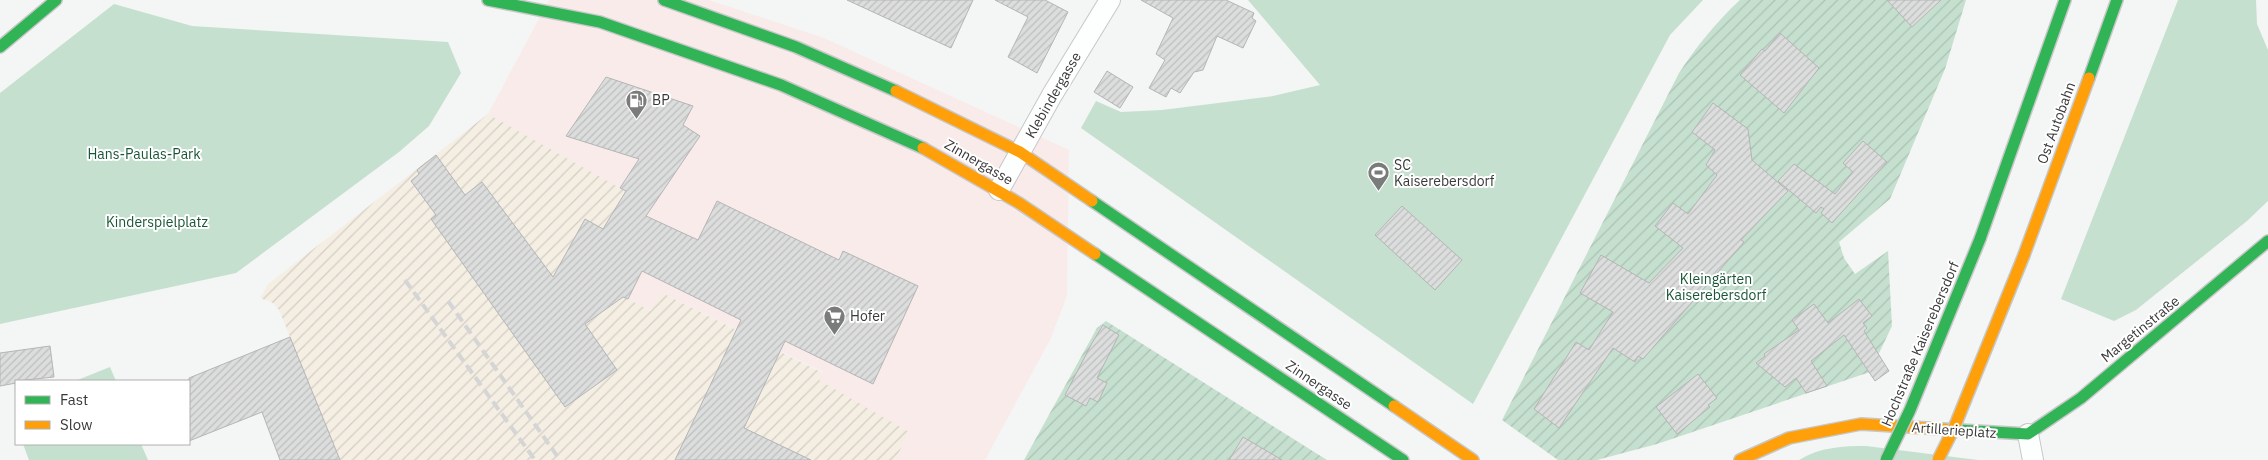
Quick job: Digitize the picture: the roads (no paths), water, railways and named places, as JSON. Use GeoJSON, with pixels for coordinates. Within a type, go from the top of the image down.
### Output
{"type":"FeatureCollection","features":[{"type":"Feature","properties":{"kind":"main road"},"geometry":{"type":"LineString","coordinates":[[0,46],[56,0]]}},
{"type":"Feature","properties":{"kind":"main road","name":"Zinnergasse"},"geometry":{"type":"LineString","coordinates":[[488,0],[600,22],[781,85],[923,148],[999,190],[1403,460]]}},
{"type":"Feature","properties":{"kind":"main road","name":"Zinnergasse"},"geometry":{"type":"LineString","coordinates":[[664,0],[796,47],[937,110],[1020,152],[1473,460]]}},
{"type":"Feature","properties":{"kind":"main road","name":"Hochstraße Kaiserebersdorf"},"geometry":{"type":"LineString","coordinates":[[1886,460],[1910,410],[1980,238],[2065,0]]}},
{"type":"Feature","properties":{"kind":"main road","name":"Ost Autobahn"},"geometry":{"type":"LineString","coordinates":[[1938,460],[1954,428],[2024,255],[2117,0]]}},
{"type":"Feature","properties":{"kind":"main road","name":"Margetinstraße"},"geometry":{"type":"LineString","coordinates":[[2028,434],[2081,398],[2268,241]]}},
{"type":"Feature","properties":{"kind":"main road","name":"Artillerieplatz"},"geometry":{"type":"LineString","coordinates":[[1740,460],[1789,438],[1861,424],[2028,434]]}},
{"type":"Feature","properties":{"kind":"street","name":"Klebindergasse"},"geometry":{"type":"LineString","coordinates":[[999,190],[1110,0]]}},
{"type":"Feature","properties":{"kind":"street"},"geometry":{"type":"LineString","coordinates":[[2028,434],[2033,460]]}},
{"type":"Feature","properties":{"kind":"railway"},"geometry":{"type":"LineString","coordinates":[[405,280],[535,460]]}},
{"type":"Feature","properties":{"kind":"railway"},"geometry":{"type":"LineString","coordinates":[[448,301],[560,460]]}},
{"type":"Feature","properties":{"kind":"place","name":"BP"},"geometry":{"type":"Point","coordinates":[636,119]}},
{"type":"Feature","properties":{"kind":"place","name":"SC Kaiserebersdorf"},"geometry":{"type":"Point","coordinates":[1378,192]}},
{"type":"Feature","properties":{"kind":"place","name":"Hofer"},"geometry":{"type":"Point","coordinates":[834,335]}},
{"type":"Feature","properties":{"kind":"park label","name":"Hans-Paulas-Park"},"geometry":{"type":"Point","coordinates":[144,154]}},
{"type":"Feature","properties":{"kind":"park label","name":"Kinderspielplatz"},"geometry":{"type":"Point","coordinates":[157,222]}},
{"type":"Feature","properties":{"kind":"park label","name":"Kleingärten Kaiserebersdorf"},"geometry":{"type":"Point","coordinates":[1716,288]}}]}
